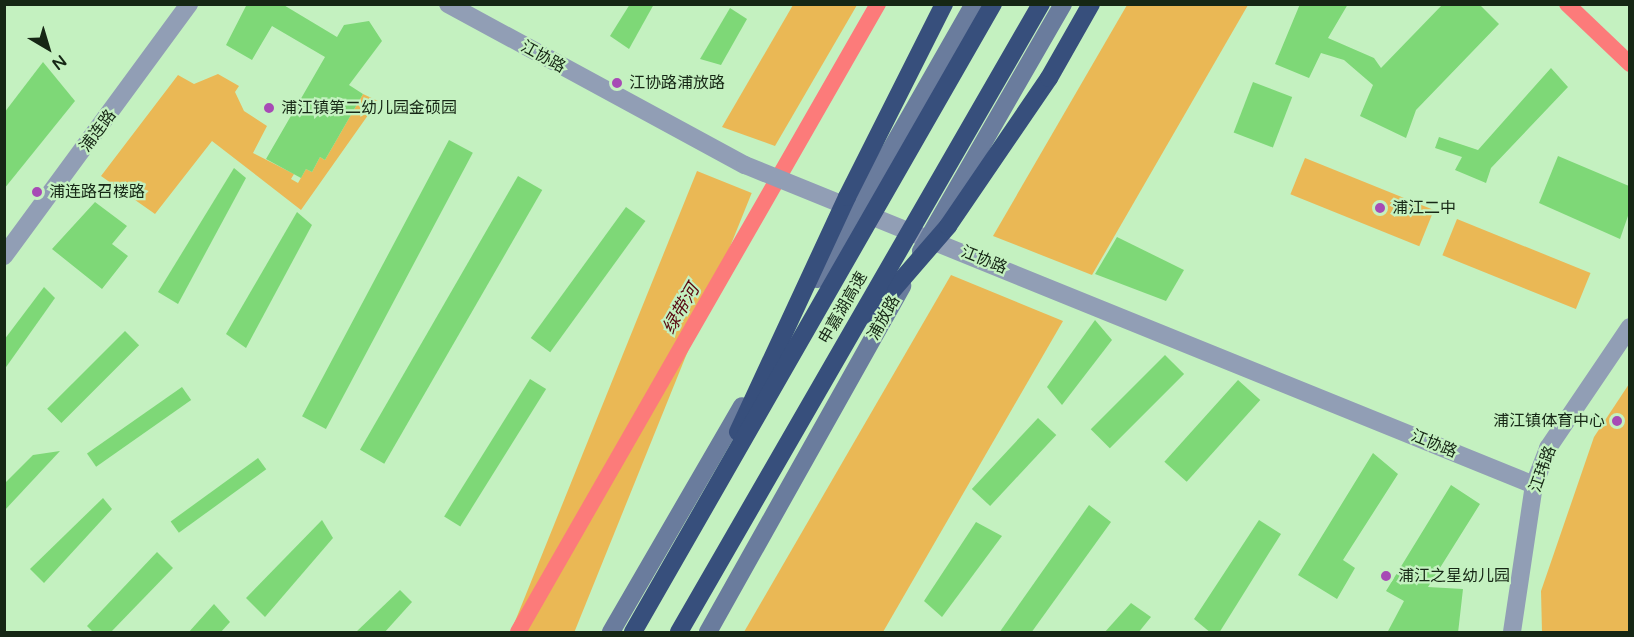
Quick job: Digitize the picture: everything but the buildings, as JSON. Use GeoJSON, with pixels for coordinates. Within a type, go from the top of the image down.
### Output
{"type":"FeatureCollection","features":[{"type":"Feature","properties":{"kind":"highway"},"geometry":{"type":"LineString","coordinates":[[712,496],[758,382],[944,4]]}},
{"type":"Feature","properties":{"kind":"highway","name":"申嘉湖高速"},"geometry":{"type":"LineString","coordinates":[[633,633],[993,4]]}},
{"type":"Feature","properties":{"kind":"highway","name":"申嘉湖高速"},"geometry":{"type":"LineString","coordinates":[[679,633],[1041,4]]}},
{"type":"Feature","properties":{"kind":"highway"},"geometry":{"type":"LineString","coordinates":[[842,348],[948,226],[1049,78],[1091,4]]}},
{"type":"Feature","properties":{"kind":"main road"},"geometry":{"type":"LineString","coordinates":[[611,633],[974,4]]}},
{"type":"Feature","properties":{"kind":"main road","name":"浦放路"},"geometry":{"type":"LineString","coordinates":[[708,633],[1063,4]]}},
{"type":"Feature","properties":{"kind":"street","name":"浦连路"},"geometry":{"type":"LineString","coordinates":[[6,250],[189,4]]}},
{"type":"Feature","properties":{"kind":"street","name":"江协路"},"geometry":{"type":"LineString","coordinates":[[448,4],[745,165],[1534,485]]}},
{"type":"Feature","properties":{"kind":"street","name":"江玮路"},"geometry":{"type":"LineString","coordinates":[[1512,633],[1534,485],[1548,448],[1571,409],[1629,327]]}},
{"type":"Feature","properties":{"kind":"shaded area"},"geometry":{"type":"Polygon","coordinates":[[[793,5],[857,5],[775,146],[722,127],[793,5]]]}},
{"type":"Feature","properties":{"kind":"shaded area"},"geometry":{"type":"Polygon","coordinates":[[[1127,5],[1248,5],[1092,275],[993,236],[1127,5]]]}},
{"type":"Feature","properties":{"kind":"shaded area"},"geometry":{"type":"Polygon","coordinates":[[[218,74],[239,86],[235,92],[244,111],[267,126],[253,153],[294,174],[291,179],[298,183],[306,169],[312,172],[320,157],[325,160],[363,94],[378,101],[301,210],[212,141],[155,214],[101,176],[178,75],[194,84],[218,74]]]}},
{"type":"Feature","properties":{"kind":"shaded area"},"geometry":{"type":"Polygon","coordinates":[[[1305,158],[1434,210],[1419,246],[1290,194],[1305,158]]]}},
{"type":"Feature","properties":{"kind":"shaded area"},"geometry":{"type":"Polygon","coordinates":[[[697,171],[752,193],[574,632],[511,632],[697,171]]]}},
{"type":"Feature","properties":{"kind":"shaded area"},"geometry":{"type":"Polygon","coordinates":[[[1457,219],[1591,273],[1576,309],[1442,255],[1457,219]]]}},
{"type":"Feature","properties":{"kind":"shaded area"},"geometry":{"type":"Polygon","coordinates":[[[951,275],[1063,321],[883,632],[744,632],[951,275]]]}},
{"type":"Feature","properties":{"kind":"shaded area"},"geometry":{"type":"Polygon","coordinates":[[[1629,384],[1629,632],[1542,632],[1541,591],[1594,437],[1629,384]]]}},
{"type":"Feature","properties":{"kind":"waterway","name":"绿带河"},"geometry":{"type":"LineString","coordinates":[[518,632],[878,4]]}},
{"type":"Feature","properties":{"kind":"waterway"},"geometry":{"type":"LineString","coordinates":[[1567,4],[1630,64]]}},
{"type":"Feature","properties":{"kind":"place","name":"江协路浦放路"},"geometry":{"type":"Point","coordinates":[617,83]}},
{"type":"Feature","properties":{"kind":"place","name":"浦江镇第二幼儿园金硕园"},"geometry":{"type":"Point","coordinates":[269,108]}},
{"type":"Feature","properties":{"kind":"place","name":"浦连路召楼路"},"geometry":{"type":"Point","coordinates":[37,192]}},
{"type":"Feature","properties":{"kind":"place","name":"浦江二中"},"geometry":{"type":"Point","coordinates":[1380,208]}},
{"type":"Feature","properties":{"kind":"place","name":"浦江镇体育中心"},"geometry":{"type":"Point","coordinates":[1617,421]}},
{"type":"Feature","properties":{"kind":"place","name":"浦江之星幼儿园"},"geometry":{"type":"Point","coordinates":[1386,576]}}]}
